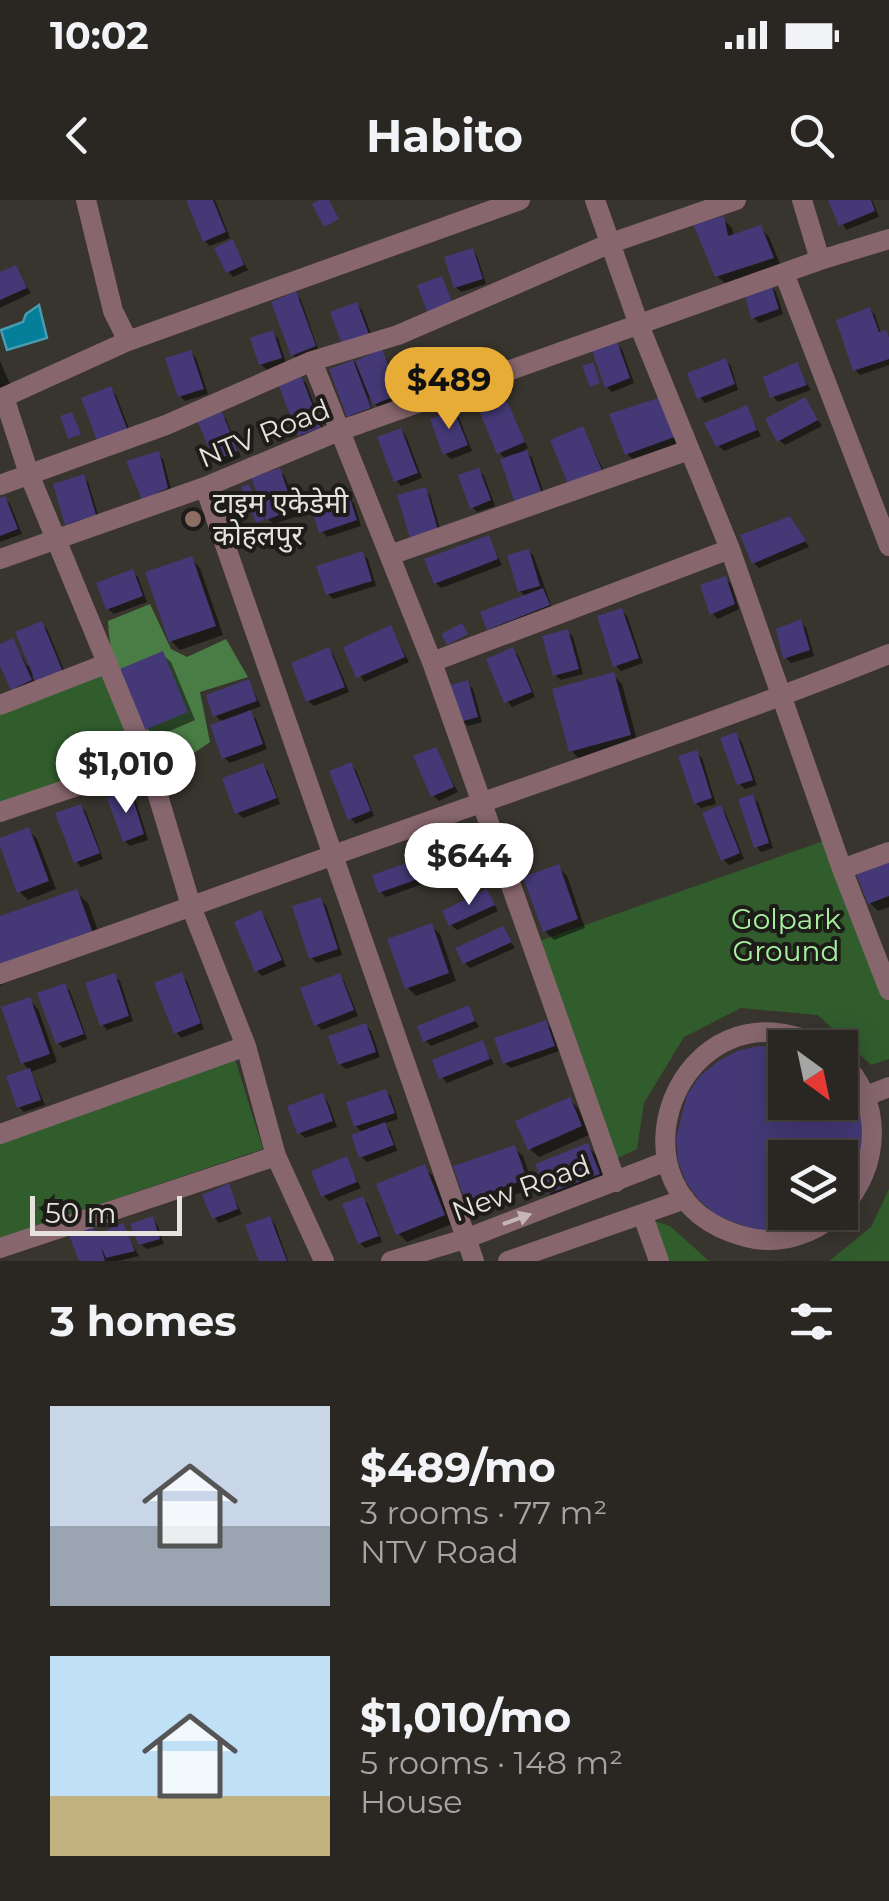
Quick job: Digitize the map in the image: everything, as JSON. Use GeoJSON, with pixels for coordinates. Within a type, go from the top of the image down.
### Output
{"type":"FeatureCollection","features":[{"type":"Feature","properties":{"kind":"street"},"geometry":{"type":"LineString","coordinates":[[86,200],[113,311],[128,341]]}},
{"type":"Feature","properties":{"kind":"street"},"geometry":{"type":"LineString","coordinates":[[324,1261],[276,1156],[246,1046],[192,909],[148,762],[54,538],[2,398],[128,341],[474,208],[520,200]]}},
{"type":"Feature","properties":{"kind":"street"},"geometry":{"type":"LineString","coordinates":[[595,200],[638,325],[730,549],[842,869],[889,990]]}},
{"type":"Feature","properties":{"kind":"street"},"geometry":{"type":"LineString","coordinates":[[0,485],[166,425],[312,360],[398,335],[611,243],[736,200]]}},
{"type":"Feature","properties":{"kind":"street"},"geometry":{"type":"LineString","coordinates":[[802,200],[820,260]]}},
{"type":"Feature","properties":{"kind":"street","name":"NTV Road"},"geometry":{"type":"LineString","coordinates":[[0,559],[205,487],[340,431],[889,239]]}},
{"type":"Feature","properties":{"kind":"street"},"geometry":{"type":"LineString","coordinates":[[784,273],[889,546]]}},
{"type":"Feature","properties":{"kind":"street"},"geometry":{"type":"LineString","coordinates":[[312,360],[432,662],[616,1182]]}},
{"type":"Feature","properties":{"kind":"street"},"geometry":{"type":"LineString","coordinates":[[390,554],[689,450]]}},
{"type":"Feature","properties":{"kind":"street"},"geometry":{"type":"LineString","coordinates":[[205,487],[474,1261]]}},
{"type":"Feature","properties":{"kind":"street"},"geometry":{"type":"LineString","coordinates":[[432,662],[730,549]]}},
{"type":"Feature","properties":{"kind":"street"},"geometry":{"type":"LineString","coordinates":[[0,974],[782,697],[889,654]]}},
{"type":"Feature","properties":{"kind":"street"},"geometry":{"type":"LineString","coordinates":[[0,705],[108,663]]}},
{"type":"Feature","properties":{"kind":"street"},"geometry":{"type":"LineString","coordinates":[[0,812],[148,762]]}},
{"type":"Feature","properties":{"kind":"street"},"geometry":{"type":"LineString","coordinates":[[842,869],[889,852]]}},
{"type":"Feature","properties":{"kind":"street"},"geometry":{"type":"LineString","coordinates":[[768,1032],[747,1034],[709,1050],[680,1081],[671,1099],[665,1130],[667,1161],[685,1199],[718,1226],[758,1240],[786,1239],[814,1230]]}},
{"type":"Feature","properties":{"kind":"street"},"geometry":{"type":"LineString","coordinates":[[0,1134],[246,1046]]}},
{"type":"Feature","properties":{"kind":"street"},"geometry":{"type":"LineString","coordinates":[[858,1082],[881,1136],[858,1189]]}},
{"type":"Feature","properties":{"kind":"street"},"geometry":{"type":"LineString","coordinates":[[866,1096],[889,1086]]}},
{"type":"Feature","properties":{"kind":"street"},"geometry":{"type":"LineString","coordinates":[[0,1248],[276,1156]]}},
{"type":"Feature","properties":{"kind":"street","name":"New Road"},"geometry":{"type":"LineString","coordinates":[[391,1261],[465,1238],[667,1161]]}},
{"type":"Feature","properties":{"kind":"street"},"geometry":{"type":"LineString","coordinates":[[508,1261],[685,1199]]}},
{"type":"Feature","properties":{"kind":"street"},"geometry":{"type":"LineString","coordinates":[[643,1216],[659,1261]]}},
{"type":"Feature","properties":{"kind":"green space"},"geometry":{"type":"Polygon","coordinates":[[[150,604],[171,649],[187,657],[226,639],[248,677],[200,692],[210,742],[165,773],[143,739],[126,701],[113,661],[108,621],[150,604]]]}},
{"type":"Feature","properties":{"kind":"green space"},"geometry":{"type":"Polygon","coordinates":[[[103,667],[141,761],[0,808],[0,707],[103,667]]]}},
{"type":"Feature","properties":{"kind":"green space","name":"Golpark Ground"},"geometry":{"type":"Polygon","coordinates":[[[832,838],[889,1000],[889,1059],[871,1065],[858,1053],[858,1030],[834,1030],[818,1015],[741,1008],[684,1037],[644,1103],[637,1149],[614,1160],[531,944],[832,838]]]}},
{"type":"Feature","properties":{"kind":"green space"},"geometry":{"type":"Polygon","coordinates":[[[235,1059],[263,1149],[0,1238],[0,1144],[235,1059]]]}},
{"type":"Feature","properties":{"kind":"green space"},"geometry":{"type":"Polygon","coordinates":[[[889,1189],[889,1261],[829,1261],[871,1227],[889,1189]]]}},
{"type":"Feature","properties":{"kind":"green space"},"geometry":{"type":"Polygon","coordinates":[[[651,1220],[670,1226],[709,1261],[666,1261],[651,1220]]]}},
{"type":"Feature","properties":{"kind":"water"},"geometry":{"type":"Polygon","coordinates":[[[39,305],[47,338],[7,350],[1,330],[23,322],[26,314],[39,305]]]}},
{"type":"Feature","properties":{"kind":"building"},"geometry":{"type":"Polygon","coordinates":[[[186,200],[213,200],[226,232],[203,242],[186,200]]]}},
{"type":"Feature","properties":{"kind":"building"},"geometry":{"type":"Polygon","coordinates":[[[329,200],[339,219],[324,227],[312,204],[329,200]]]}},
{"type":"Feature","properties":{"kind":"building"},"geometry":{"type":"Polygon","coordinates":[[[828,200],[871,200],[875,211],[839,226],[828,200]]]}},
{"type":"Feature","properties":{"kind":"building"},"geometry":{"type":"Polygon","coordinates":[[[724,216],[728,236],[761,225],[774,258],[715,277],[693,224],[724,216]]]}},
{"type":"Feature","properties":{"kind":"building"},"geometry":{"type":"Polygon","coordinates":[[[233,239],[244,265],[226,273],[214,248],[233,239]]]}},
{"type":"Feature","properties":{"kind":"building"},"geometry":{"type":"Polygon","coordinates":[[[473,248],[483,279],[454,288],[444,257],[473,248]]]}},
{"type":"Feature","properties":{"kind":"building"},"geometry":{"type":"Polygon","coordinates":[[[16,265],[27,288],[0,300],[0,272],[16,265]]]}},
{"type":"Feature","properties":{"kind":"building"},"geometry":{"type":"Polygon","coordinates":[[[442,276],[454,307],[429,317],[417,285],[442,276]]]}},
{"type":"Feature","properties":{"kind":"building"},"geometry":{"type":"Polygon","coordinates":[[[771,284],[779,309],[751,319],[745,295],[771,284]]]}},
{"type":"Feature","properties":{"kind":"building"},"geometry":{"type":"Polygon","coordinates":[[[296,291],[316,346],[291,356],[271,302],[296,291]]]}},
{"type":"Feature","properties":{"kind":"building"},"geometry":{"type":"Polygon","coordinates":[[[357,302],[370,337],[343,347],[330,312],[357,302]]]}},
{"type":"Feature","properties":{"kind":"building"},"geometry":{"type":"Polygon","coordinates":[[[870,307],[879,332],[886,330],[889,337],[889,359],[853,371],[836,320],[870,307]]]}},
{"type":"Feature","properties":{"kind":"building"},"geometry":{"type":"Polygon","coordinates":[[[273,330],[282,358],[259,365],[250,338],[273,330]]]}},
{"type":"Feature","properties":{"kind":"building"},"geometry":{"type":"Polygon","coordinates":[[[617,341],[630,378],[605,388],[591,348],[617,341]]]}},
{"type":"Feature","properties":{"kind":"building"},"geometry":{"type":"Polygon","coordinates":[[[382,349],[400,394],[373,405],[355,361],[382,349]]]}},
{"type":"Feature","properties":{"kind":"building"},"geometry":{"type":"Polygon","coordinates":[[[191,350],[204,389],[178,397],[165,358],[191,350]]]}},
{"type":"Feature","properties":{"kind":"building"},"geometry":{"type":"Polygon","coordinates":[[[726,358],[735,384],[697,399],[687,373],[726,358]]]}},
{"type":"Feature","properties":{"kind":"building"},"geometry":{"type":"Polygon","coordinates":[[[353,360],[371,408],[347,417],[329,369],[353,360]]]}},
{"type":"Feature","properties":{"kind":"building"},"geometry":{"type":"Polygon","coordinates":[[[593,362],[600,383],[590,387],[582,366],[593,362]]]}},
{"type":"Feature","properties":{"kind":"building"},"geometry":{"type":"Polygon","coordinates":[[[797,362],[807,385],[770,398],[763,377],[797,362]]]}},
{"type":"Feature","properties":{"kind":"building"},"geometry":{"type":"Polygon","coordinates":[[[301,375],[321,428],[298,436],[278,384],[301,375]]]}},
{"type":"Feature","properties":{"kind":"building"},"geometry":{"type":"Polygon","coordinates":[[[111,386],[129,434],[99,446],[81,398],[111,386]]]}},
{"type":"Feature","properties":{"kind":"building"},"geometry":{"type":"Polygon","coordinates":[[[664,396],[680,435],[625,455],[609,414],[664,396]]]}},
{"type":"Feature","properties":{"kind":"building"},"geometry":{"type":"Polygon","coordinates":[[[805,397],[818,420],[777,442],[765,419],[805,397]]]}},
{"type":"Feature","properties":{"kind":"building"},"geometry":{"type":"Polygon","coordinates":[[[507,401],[525,442],[497,454],[480,413],[507,401]]]}},
{"type":"Feature","properties":{"kind":"building"},"geometry":{"type":"Polygon","coordinates":[[[747,405],[757,430],[716,447],[704,423],[747,405]]]}},
{"type":"Feature","properties":{"kind":"building"},"geometry":{"type":"Polygon","coordinates":[[[221,410],[238,451],[214,461],[197,420],[221,410]]]}},
{"type":"Feature","properties":{"kind":"building"},"geometry":{"type":"Polygon","coordinates":[[[454,410],[468,445],[443,455],[430,419],[454,410]]]}},
{"type":"Feature","properties":{"kind":"building"},"geometry":{"type":"Polygon","coordinates":[[[72,412],[81,434],[68,439],[60,416],[72,412]]]}},
{"type":"Feature","properties":{"kind":"building"},"geometry":{"type":"Polygon","coordinates":[[[583,426],[602,470],[568,484],[550,440],[583,426]]]}},
{"type":"Feature","properties":{"kind":"building"},"geometry":{"type":"Polygon","coordinates":[[[401,428],[418,473],[394,482],[377,437],[401,428]]]}},
{"type":"Feature","properties":{"kind":"building"},"geometry":{"type":"Polygon","coordinates":[[[527,450],[543,497],[516,506],[500,459],[527,450]]]}},
{"type":"Feature","properties":{"kind":"building"},"geometry":{"type":"Polygon","coordinates":[[[159,451],[168,488],[142,500],[126,461],[159,451]]]}},
{"type":"Feature","properties":{"kind":"building"},"geometry":{"type":"Polygon","coordinates":[[[280,468],[294,510],[266,520],[251,477],[280,468]]]}},
{"type":"Feature","properties":{"kind":"building"},"geometry":{"type":"Polygon","coordinates":[[[479,468],[491,500],[470,509],[458,475],[479,468]]]}},
{"type":"Feature","properties":{"kind":"building"},"geometry":{"type":"Polygon","coordinates":[[[84,474],[96,515],[65,525],[53,484],[84,474]]]}},
{"type":"Feature","properties":{"kind":"building"},"geometry":{"type":"Polygon","coordinates":[[[249,484],[264,520],[256,523],[241,487],[249,484]]]}},
{"type":"Feature","properties":{"kind":"building"},"geometry":{"type":"Polygon","coordinates":[[[426,487],[439,534],[411,542],[397,495],[426,487]]]}},
{"type":"Feature","properties":{"kind":"building"},"geometry":{"type":"Polygon","coordinates":[[[349,495],[357,520],[319,533],[311,507],[349,495]]]}},
{"type":"Feature","properties":{"kind":"building"},"geometry":{"type":"Polygon","coordinates":[[[5,496],[18,529],[0,536],[0,498],[5,496]]]}},
{"type":"Feature","properties":{"kind":"building"},"geometry":{"type":"Polygon","coordinates":[[[790,516],[806,541],[752,564],[740,535],[790,516]]]}},
{"type":"Feature","properties":{"kind":"building"},"geometry":{"type":"Polygon","coordinates":[[[489,535],[498,559],[434,584],[424,559],[489,535]]]}},
{"type":"Feature","properties":{"kind":"building"},"geometry":{"type":"Polygon","coordinates":[[[529,549],[540,586],[518,592],[507,555],[529,549]]]}},
{"type":"Feature","properties":{"kind":"building"},"geometry":{"type":"Polygon","coordinates":[[[363,551],[372,581],[326,595],[316,566],[363,551]]]}},
{"type":"Feature","properties":{"kind":"building"},"geometry":{"type":"Polygon","coordinates":[[[192,556],[216,626],[169,642],[145,572],[192,556]]]}},
{"type":"Feature","properties":{"kind":"building"},"geometry":{"type":"Polygon","coordinates":[[[133,569],[143,596],[106,610],[96,583],[133,569]]]}},
{"type":"Feature","properties":{"kind":"building"},"geometry":{"type":"Polygon","coordinates":[[[726,576],[735,604],[710,615],[700,585],[726,576]]]}},
{"type":"Feature","properties":{"kind":"building"},"geometry":{"type":"Polygon","coordinates":[[[543,588],[550,605],[487,630],[480,612],[543,588]]]}},
{"type":"Feature","properties":{"kind":"building"},"geometry":{"type":"Polygon","coordinates":[[[622,608],[639,658],[613,667],[597,616],[622,608]]]}},
{"type":"Feature","properties":{"kind":"building"},"geometry":{"type":"Polygon","coordinates":[[[801,619],[810,650],[783,659],[776,629],[801,619]]]}},
{"type":"Feature","properties":{"kind":"building"},"geometry":{"type":"Polygon","coordinates":[[[42,621],[63,672],[36,683],[15,632],[42,621]]]}},
{"type":"Feature","properties":{"kind":"building"},"geometry":{"type":"Polygon","coordinates":[[[462,623],[468,634],[447,645],[441,634],[462,623]]]}},
{"type":"Feature","properties":{"kind":"building"},"geometry":{"type":"Polygon","coordinates":[[[391,625],[405,657],[356,678],[343,647],[391,625]]]}},
{"type":"Feature","properties":{"kind":"building"},"geometry":{"type":"Polygon","coordinates":[[[568,629],[579,669],[553,676],[542,636],[568,629]]]}},
{"type":"Feature","properties":{"kind":"building"},"geometry":{"type":"Polygon","coordinates":[[[13,638],[32,680],[11,690],[0,666],[0,644],[13,638]]]}},
{"type":"Feature","properties":{"kind":"building"},"geometry":{"type":"Polygon","coordinates":[[[329,647],[345,687],[306,702],[291,663],[329,647]]]}},
{"type":"Feature","properties":{"kind":"building"},"geometry":{"type":"Polygon","coordinates":[[[513,647],[532,692],[504,703],[486,659],[513,647]]]}},
{"type":"Feature","properties":{"kind":"building"},"geometry":{"type":"Polygon","coordinates":[[[163,651],[188,712],[145,730],[120,669],[163,651]]]}},
{"type":"Feature","properties":{"kind":"building"},"geometry":{"type":"Polygon","coordinates":[[[614,672],[631,735],[569,752],[552,689],[614,672]]]}},
{"type":"Feature","properties":{"kind":"building"},"geometry":{"type":"Polygon","coordinates":[[[249,679],[257,701],[213,717],[206,695],[249,679]]]}},
{"type":"Feature","properties":{"kind":"building"},"geometry":{"type":"Polygon","coordinates":[[[468,680],[478,717],[460,722],[450,685],[468,680]]]}},
{"type":"Feature","properties":{"kind":"building"},"geometry":{"type":"Polygon","coordinates":[[[251,710],[263,744],[222,759],[210,725],[251,710]]]}},
{"type":"Feature","properties":{"kind":"building"},"geometry":{"type":"Polygon","coordinates":[[[736,732],[753,780],[737,785],[720,738],[736,732]]]}},
{"type":"Feature","properties":{"kind":"building"},"geometry":{"type":"Polygon","coordinates":[[[436,747],[454,787],[431,797],[413,756],[436,747]]]}},
{"type":"Feature","properties":{"kind":"building"},"geometry":{"type":"Polygon","coordinates":[[[697,750],[712,798],[694,804],[678,756],[697,750]]]}},
{"type":"Feature","properties":{"kind":"building"},"geometry":{"type":"Polygon","coordinates":[[[351,762],[371,811],[348,820],[329,771],[351,762]]]}},
{"type":"Feature","properties":{"kind":"building"},"geometry":{"type":"Polygon","coordinates":[[[263,763],[277,798],[235,814],[222,778],[263,763]]]}},
{"type":"Feature","properties":{"kind":"building"},"geometry":{"type":"Polygon","coordinates":[[[130,790],[144,834],[123,842],[107,798],[130,790]]]}},
{"type":"Feature","properties":{"kind":"building"},"geometry":{"type":"Polygon","coordinates":[[[753,794],[769,843],[754,848],[738,799],[753,794]]]}},
{"type":"Feature","properties":{"kind":"building"},"geometry":{"type":"Polygon","coordinates":[[[81,804],[100,853],[74,863],[55,813],[81,804]]]}},
{"type":"Feature","properties":{"kind":"building"},"geometry":{"type":"Polygon","coordinates":[[[721,805],[740,853],[721,861],[702,813],[721,805]]]}},
{"type":"Feature","properties":{"kind":"building"},"geometry":{"type":"Polygon","coordinates":[[[29,827],[49,881],[17,893],[0,838],[29,827]]]}},
{"type":"Feature","properties":{"kind":"building"},"geometry":{"type":"Polygon","coordinates":[[[421,858],[427,876],[378,893],[372,875],[421,858]]]}},
{"type":"Feature","properties":{"kind":"building"},"geometry":{"type":"Polygon","coordinates":[[[889,858],[889,896],[868,904],[855,871],[889,858]]]}},
{"type":"Feature","properties":{"kind":"building"},"geometry":{"type":"Polygon","coordinates":[[[559,864],[578,919],[543,932],[523,877],[559,864]]]}},
{"type":"Feature","properties":{"kind":"building"},"geometry":{"type":"Polygon","coordinates":[[[77,889],[94,936],[0,969],[0,916],[77,889]]]}},
{"type":"Feature","properties":{"kind":"building"},"geometry":{"type":"Polygon","coordinates":[[[487,889],[495,905],[449,926],[442,911],[487,889]]]}},
{"type":"Feature","properties":{"kind":"building"},"geometry":{"type":"Polygon","coordinates":[[[321,897],[338,949],[309,959],[292,906],[321,897]]]}},
{"type":"Feature","properties":{"kind":"building"},"geometry":{"type":"Polygon","coordinates":[[[261,910],[282,960],[255,972],[234,922],[261,910]]]}},
{"type":"Feature","properties":{"kind":"building"},"geometry":{"type":"Polygon","coordinates":[[[432,923],[449,973],[405,989],[387,939],[432,923]]]}},
{"type":"Feature","properties":{"kind":"building"},"geometry":{"type":"Polygon","coordinates":[[[503,926],[512,942],[463,964],[455,948],[503,926]]]}},
{"type":"Feature","properties":{"kind":"building"},"geometry":{"type":"Polygon","coordinates":[[[182,972],[201,1023],[174,1034],[154,983],[182,972]]]}},
{"type":"Feature","properties":{"kind":"building"},"geometry":{"type":"Polygon","coordinates":[[[115,973],[129,1016],[100,1026],[85,983],[115,973]]]}},
{"type":"Feature","properties":{"kind":"building"},"geometry":{"type":"Polygon","coordinates":[[[340,973],[354,1010],[314,1026],[300,988],[340,973]]]}},
{"type":"Feature","properties":{"kind":"building"},"geometry":{"type":"Polygon","coordinates":[[[65,983],[84,1034],[56,1044],[37,993],[65,983]]]}},
{"type":"Feature","properties":{"kind":"building"},"geometry":{"type":"Polygon","coordinates":[[[30,997],[50,1054],[21,1064],[1,1007],[30,997]]]}},
{"type":"Feature","properties":{"kind":"building"},"geometry":{"type":"Polygon","coordinates":[[[469,1005],[475,1021],[423,1042],[417,1026],[469,1005]]]}},
{"type":"Feature","properties":{"kind":"building"},"geometry":{"type":"Polygon","coordinates":[[[546,1020],[555,1046],[503,1064],[494,1038],[546,1020]]]}},
{"type":"Feature","properties":{"kind":"building"},"geometry":{"type":"Polygon","coordinates":[[[366,1023],[376,1052],[338,1065],[328,1036],[366,1023]]]}},
{"type":"Feature","properties":{"kind":"building"},"geometry":{"type":"Polygon","coordinates":[[[483,1040],[490,1059],[439,1079],[432,1060],[483,1040]]]}},
{"type":"Feature","properties":{"kind":"building"},"geometry":{"type":"Polygon","coordinates":[[[768,1046],[768,1120],[858,1120],[858,1109],[861,1117],[863,1139],[858,1167],[858,1140],[768,1140],[768,1230],[784,1230],[758,1231],[716,1215],[686,1182],[678,1161],[676,1138],[687,1095],[700,1076],[737,1051],[768,1046]]]}},
{"type":"Feature","properties":{"kind":"building"},"geometry":{"type":"Polygon","coordinates":[[[30,1068],[41,1100],[17,1108],[6,1076],[30,1068]]]}},
{"type":"Feature","properties":{"kind":"building"},"geometry":{"type":"Polygon","coordinates":[[[386,1089],[395,1113],[354,1127],[346,1102],[386,1089]]]}},
{"type":"Feature","properties":{"kind":"building"},"geometry":{"type":"Polygon","coordinates":[[[323,1093],[333,1121],[297,1134],[287,1106],[323,1093]]]}},
{"type":"Feature","properties":{"kind":"building"},"geometry":{"type":"Polygon","coordinates":[[[570,1097],[582,1126],[528,1150],[515,1121],[570,1097]]]}},
{"type":"Feature","properties":{"kind":"building"},"geometry":{"type":"Polygon","coordinates":[[[385,1122],[394,1145],[359,1158],[351,1135],[385,1122]]]}},
{"type":"Feature","properties":{"kind":"building"},"geometry":{"type":"Polygon","coordinates":[[[588,1143],[600,1174],[547,1194],[535,1164],[588,1143]]]}},
{"type":"Feature","properties":{"kind":"building"},"geometry":{"type":"Polygon","coordinates":[[[515,1145],[527,1179],[465,1201],[453,1166],[515,1145]]]}},
{"type":"Feature","properties":{"kind":"building"},"geometry":{"type":"Polygon","coordinates":[[[347,1156],[357,1182],[321,1197],[311,1171],[347,1156]]]}},
{"type":"Feature","properties":{"kind":"building"},"geometry":{"type":"Polygon","coordinates":[[[425,1164],[445,1215],[396,1235],[376,1184],[425,1164]]]}},
{"type":"Feature","properties":{"kind":"building"},"geometry":{"type":"Polygon","coordinates":[[[229,1183],[238,1209],[212,1219],[202,1195],[229,1183]]]}},
{"type":"Feature","properties":{"kind":"building"},"geometry":{"type":"Polygon","coordinates":[[[363,1196],[379,1236],[358,1244],[342,1204],[363,1196]]]}},
{"type":"Feature","properties":{"kind":"building"},"geometry":{"type":"Polygon","coordinates":[[[153,1216],[160,1239],[139,1245],[130,1224],[153,1216]]]}},
{"type":"Feature","properties":{"kind":"building"},"geometry":{"type":"Polygon","coordinates":[[[270,1216],[287,1261],[259,1261],[245,1225],[270,1216]]]}},
{"type":"Feature","properties":{"kind":"building"},"geometry":{"type":"Polygon","coordinates":[[[92,1223],[96,1235],[123,1223],[135,1251],[106,1258],[101,1247],[105,1261],[79,1261],[68,1233],[92,1223]]]}},
{"type":"Feature","properties":{"kind":"place","name":"टाइम एकेडेमी कोहलपुर"},"geometry":{"type":"Point","coordinates":[193,519]}}]}
